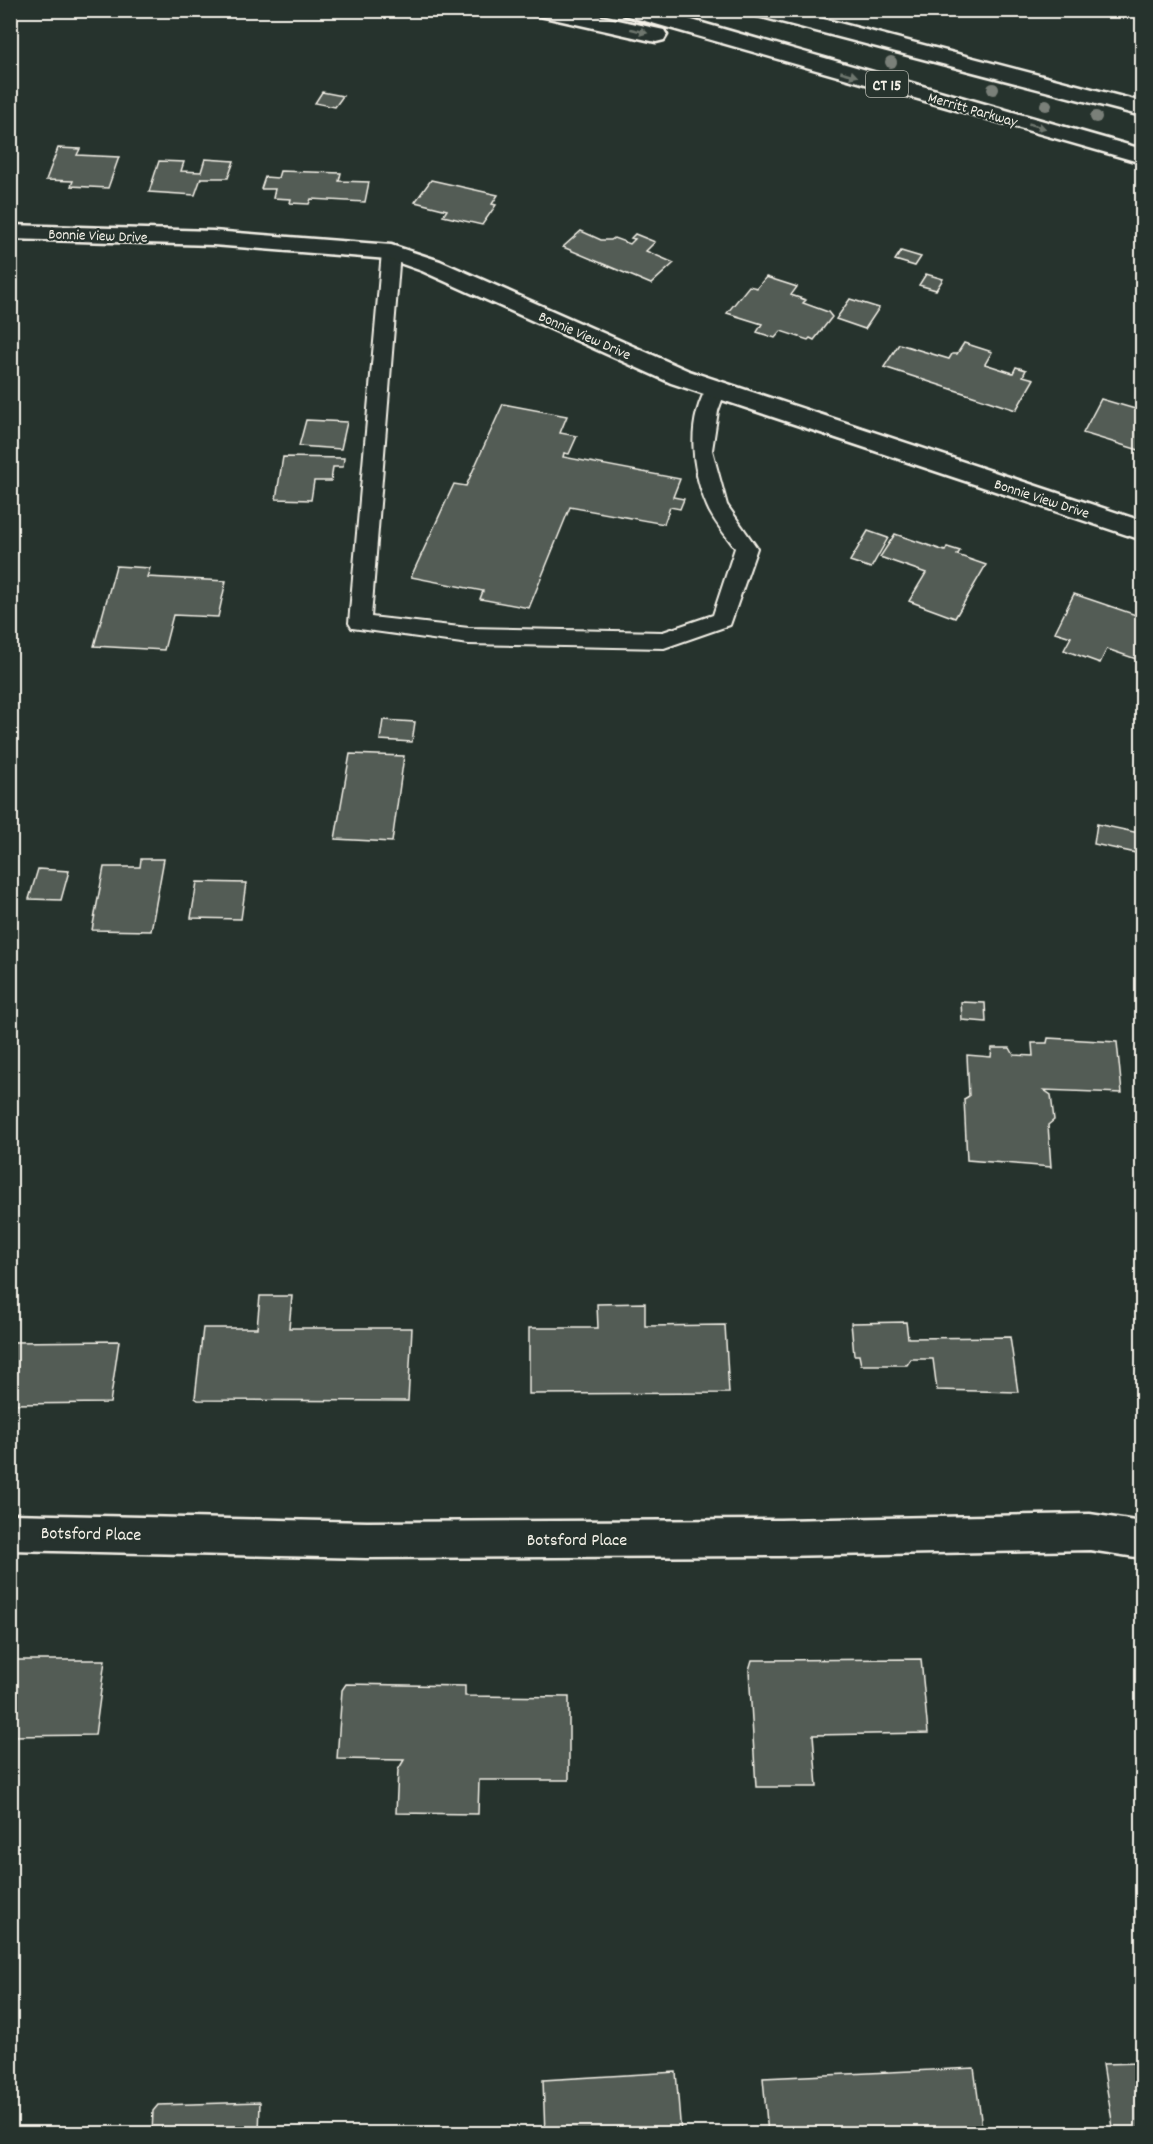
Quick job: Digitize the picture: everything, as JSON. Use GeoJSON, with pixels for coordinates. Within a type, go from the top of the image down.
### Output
{"type":"FeatureCollection","features":[{"type":"Feature","properties":{"kind":"main road"},"geometry":{"type":"LineString","coordinates":[[540,10],[687,43],[808,62]]}},
{"type":"Feature","properties":{"kind":"main road","name":"Merritt Parkway"},"geometry":{"type":"LineString","coordinates":[[632,10],[1143,156]]}},
{"type":"Feature","properties":{"kind":"main road","name":"CT 15"},"geometry":{"type":"LineString","coordinates":[[762,10],[1143,109]]}},
{"type":"Feature","properties":{"kind":"main road"},"geometry":{"type":"LineString","coordinates":[[821,10],[940,44],[980,66]]}},
{"type":"Feature","properties":{"kind":"main road","name":"Bonnie View Drive"},"geometry":{"type":"LineString","coordinates":[[10,232],[213,238],[392,252],[432,267],[680,377],[1143,531]]}},
{"type":"Feature","properties":{"kind":"main road","name":"Botsford Place"},"geometry":{"type":"LineString","coordinates":[[10,1532],[367,1540],[780,1538],[1090,1532],[1143,1540]]}},
{"type":"Feature","properties":{"kind":"lane"},"geometry":{"type":"LineString","coordinates":[[392,252],[360,623],[469,636],[664,640],[722,620],[746,548],[717,506],[702,450],[708,411],[716,389]]}},
{"type":"Feature","properties":{"kind":"building"},"geometry":{"type":"Polygon","coordinates":[[[322,92],[343,96],[335,107],[315,103],[322,92]]]}},
{"type":"Feature","properties":{"kind":"building"},"geometry":{"type":"Polygon","coordinates":[[[58,148],[80,149],[77,155],[119,157],[108,188],[71,186],[73,181],[46,180],[58,148]]]}},
{"type":"Feature","properties":{"kind":"building"},"geometry":{"type":"Polygon","coordinates":[[[205,159],[234,161],[228,178],[201,178],[195,195],[149,192],[159,161],[184,162],[181,171],[201,172],[205,159]]]}},
{"type":"Feature","properties":{"kind":"building"},"geometry":{"type":"Polygon","coordinates":[[[280,171],[341,173],[339,181],[369,182],[365,202],[311,199],[309,204],[290,203],[291,199],[273,198],[275,189],[261,189],[265,177],[278,178],[280,171]]]}},
{"type":"Feature","properties":{"kind":"building"},"geometry":{"type":"Polygon","coordinates":[[[431,180],[498,195],[492,204],[496,205],[482,225],[443,216],[447,210],[415,202],[431,180]]]}},
{"type":"Feature","properties":{"kind":"building"},"geometry":{"type":"Polygon","coordinates":[[[581,231],[601,240],[614,238],[630,244],[635,239],[631,238],[635,234],[655,242],[646,251],[674,263],[651,284],[563,247],[581,231]]]}},
{"type":"Feature","properties":{"kind":"building"},"geometry":{"type":"Polygon","coordinates":[[[901,251],[921,257],[915,266],[895,260],[901,251]]]}},
{"type":"Feature","properties":{"kind":"building"},"geometry":{"type":"Polygon","coordinates":[[[926,274],[943,279],[936,290],[919,285],[926,274]]]}},
{"type":"Feature","properties":{"kind":"building"},"geometry":{"type":"Polygon","coordinates":[[[766,277],[797,287],[791,295],[806,300],[803,303],[828,312],[832,317],[814,340],[781,331],[775,338],[757,332],[762,324],[727,313],[749,286],[757,288],[766,277]]]}},
{"type":"Feature","properties":{"kind":"building"},"geometry":{"type":"Polygon","coordinates":[[[850,299],[879,308],[865,329],[836,319],[850,299]]]}},
{"type":"Feature","properties":{"kind":"building"},"geometry":{"type":"Polygon","coordinates":[[[964,343],[992,352],[985,364],[1013,373],[1016,367],[1026,370],[1023,376],[1034,379],[1016,410],[884,367],[899,344],[949,359],[952,354],[957,354],[964,343]]]}},
{"type":"Feature","properties":{"kind":"building"},"geometry":{"type":"Polygon","coordinates":[[[1101,399],[1142,411],[1138,419],[1142,420],[1142,451],[1083,433],[1101,399]]]}},
{"type":"Feature","properties":{"kind":"building"},"geometry":{"type":"Polygon","coordinates":[[[503,404],[567,416],[560,433],[577,436],[569,454],[564,453],[563,457],[680,479],[673,497],[684,499],[680,509],[670,507],[664,524],[570,507],[529,608],[480,599],[483,591],[411,577],[454,484],[466,486],[503,404]]]}},
{"type":"Feature","properties":{"kind":"building"},"geometry":{"type":"Polygon","coordinates":[[[306,420],[347,422],[341,449],[299,446],[306,420]]]}},
{"type":"Feature","properties":{"kind":"building"},"geometry":{"type":"Polygon","coordinates":[[[283,457],[344,458],[343,467],[333,467],[331,481],[314,481],[311,500],[276,499],[283,457]]]}},
{"type":"Feature","properties":{"kind":"building"},"geometry":{"type":"Polygon","coordinates":[[[868,531],[888,538],[871,568],[850,561],[868,531]]]}},
{"type":"Feature","properties":{"kind":"building"},"geometry":{"type":"Polygon","coordinates":[[[895,534],[945,551],[947,547],[960,551],[957,555],[986,565],[955,618],[909,601],[926,573],[880,557],[895,534]]]}},
{"type":"Feature","properties":{"kind":"building"},"geometry":{"type":"Polygon","coordinates":[[[116,566],[150,568],[147,577],[226,581],[218,617],[173,615],[164,650],[94,646],[116,566]]]}},
{"type":"Feature","properties":{"kind":"building"},"geometry":{"type":"Polygon","coordinates":[[[1074,594],[1142,617],[1142,661],[1107,649],[1100,663],[1064,650],[1071,637],[1055,632],[1074,594]]]}},
{"type":"Feature","properties":{"kind":"building"},"geometry":{"type":"Polygon","coordinates":[[[383,720],[415,722],[412,742],[380,740],[383,720]]]}},
{"type":"Feature","properties":{"kind":"building"},"geometry":{"type":"Polygon","coordinates":[[[350,754],[404,756],[392,842],[335,839],[350,754]]]}},
{"type":"Feature","properties":{"kind":"building"},"geometry":{"type":"Polygon","coordinates":[[[1097,824],[1139,833],[1136,853],[1094,844],[1097,824]]]}},
{"type":"Feature","properties":{"kind":"building"},"geometry":{"type":"Polygon","coordinates":[[[141,859],[164,859],[151,931],[92,930],[104,867],[140,867],[141,859]]]}},
{"type":"Feature","properties":{"kind":"building"},"geometry":{"type":"Polygon","coordinates":[[[38,869],[69,871],[61,900],[29,899],[38,869]]]}},
{"type":"Feature","properties":{"kind":"building"},"geometry":{"type":"Polygon","coordinates":[[[197,882],[246,883],[241,919],[191,918],[197,882]]]}},
{"type":"Feature","properties":{"kind":"building"},"geometry":{"type":"Polygon","coordinates":[[[961,1002],[985,1003],[986,1022],[962,1020],[961,1002]]]}},
{"type":"Feature","properties":{"kind":"building"},"geometry":{"type":"Polygon","coordinates":[[[1048,1038],[1117,1042],[1122,1093],[1044,1090],[1051,1095],[1054,1120],[1048,1125],[1051,1167],[967,1160],[964,1099],[969,1096],[967,1055],[991,1057],[992,1048],[1010,1048],[1014,1055],[1033,1056],[1032,1043],[1047,1043],[1048,1038]]]}},
{"type":"Feature","properties":{"kind":"building"},"geometry":{"type":"Polygon","coordinates":[[[260,1296],[292,1296],[289,1328],[412,1328],[408,1401],[198,1400],[195,1398],[203,1328],[257,1328],[260,1296]]]}},
{"type":"Feature","properties":{"kind":"building"},"geometry":{"type":"Polygon","coordinates":[[[645,1303],[645,1326],[725,1325],[729,1393],[529,1394],[529,1328],[598,1328],[597,1304],[645,1303]]]}},
{"type":"Feature","properties":{"kind":"building"},"geometry":{"type":"Polygon","coordinates":[[[906,1322],[908,1338],[1010,1337],[1018,1392],[937,1390],[933,1359],[911,1359],[907,1365],[861,1365],[859,1355],[854,1355],[851,1323],[906,1322]]]}},
{"type":"Feature","properties":{"kind":"building"},"geometry":{"type":"Polygon","coordinates":[[[10,1333],[13,1333],[11,1342],[119,1341],[110,1403],[10,1404],[10,1333]]]}},
{"type":"Feature","properties":{"kind":"building"},"geometry":{"type":"Polygon","coordinates":[[[921,1659],[928,1733],[813,1735],[817,1787],[756,1787],[749,1670],[752,1660],[921,1659]]]}},
{"type":"Feature","properties":{"kind":"building"},"geometry":{"type":"Polygon","coordinates":[[[10,1660],[105,1660],[95,1735],[10,1736],[10,1660]]]}},
{"type":"Feature","properties":{"kind":"building"},"geometry":{"type":"Polygon","coordinates":[[[346,1684],[465,1686],[465,1696],[569,1697],[569,1780],[479,1780],[478,1814],[396,1813],[398,1770],[404,1760],[337,1759],[342,1690],[346,1684]]]}},
{"type":"Feature","properties":{"kind":"building"},"geometry":{"type":"Polygon","coordinates":[[[1142,2063],[1142,2134],[1114,2134],[1103,2064],[1142,2063]]]}},
{"type":"Feature","properties":{"kind":"building"},"geometry":{"type":"Polygon","coordinates":[[[974,2068],[983,2134],[768,2134],[763,2078],[974,2068]]]}},
{"type":"Feature","properties":{"kind":"building"},"geometry":{"type":"Polygon","coordinates":[[[676,2072],[681,2134],[545,2134],[543,2080],[676,2072]]]}},
{"type":"Feature","properties":{"kind":"building"},"geometry":{"type":"Polygon","coordinates":[[[260,2102],[259,2134],[152,2134],[153,2111],[158,2105],[260,2102]]]}}]}
